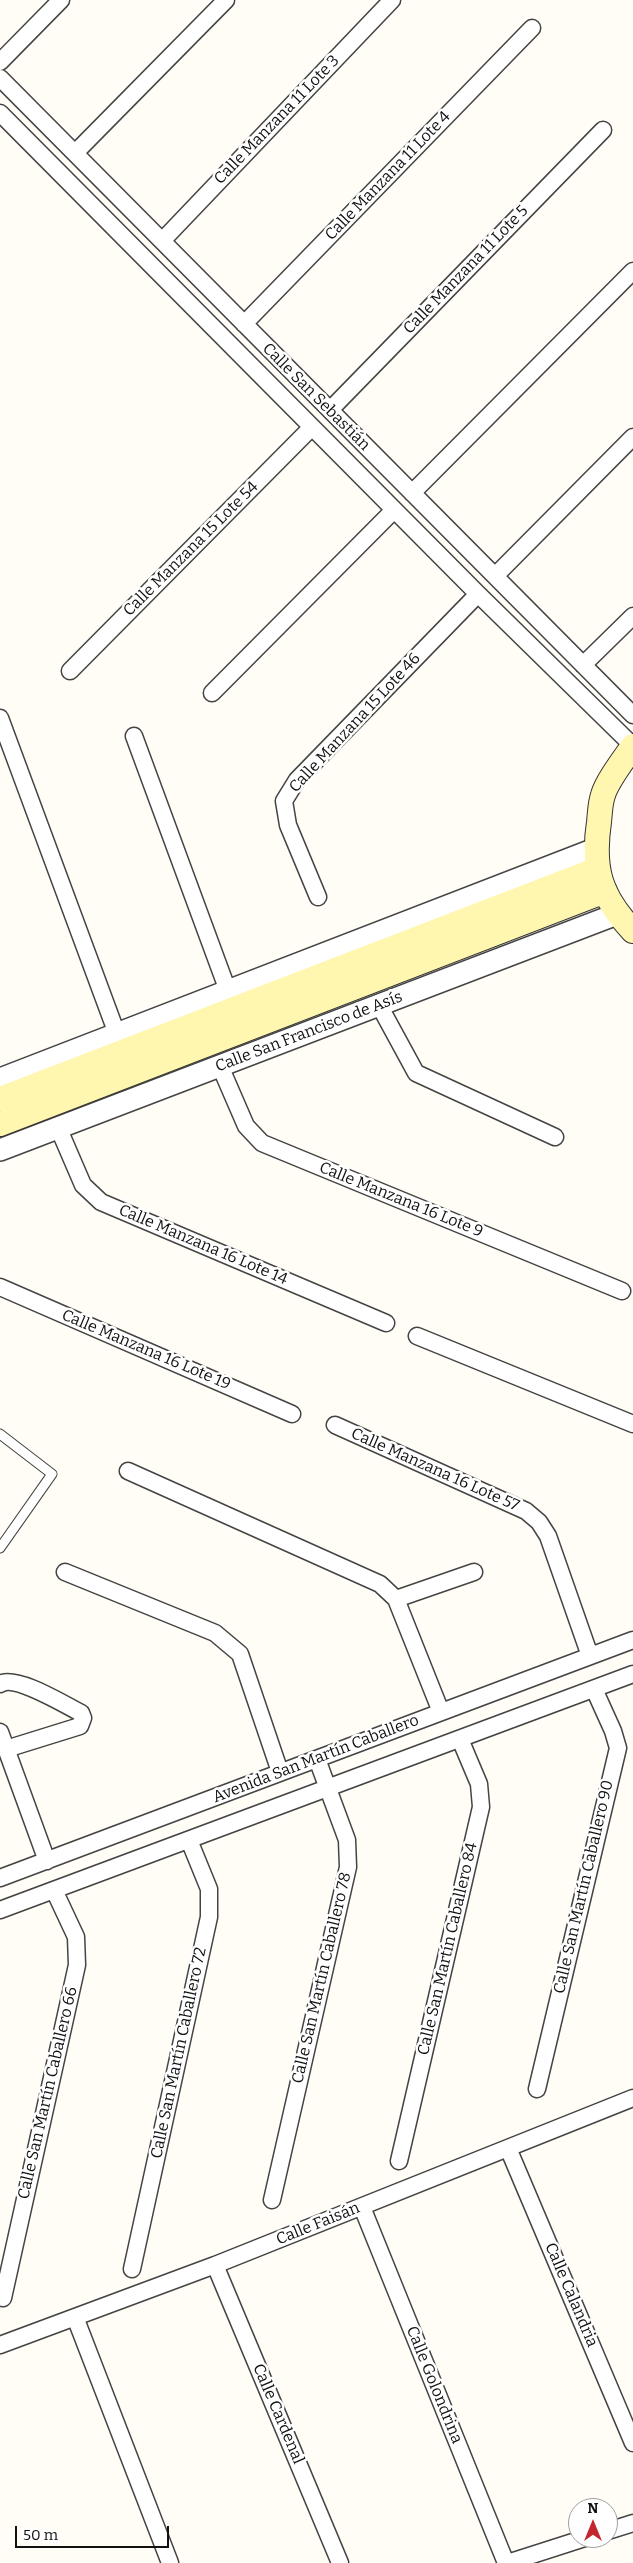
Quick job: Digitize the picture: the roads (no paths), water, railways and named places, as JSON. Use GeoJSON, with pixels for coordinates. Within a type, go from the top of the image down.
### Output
{"type":"FeatureCollection","features":[{"type":"Feature","properties":{"kind":"main road"},"geometry":{"type":"LineString","coordinates":[[633,746],[603,794],[596,859],[605,892],[617,914],[633,931]]}},
{"type":"Feature","properties":{"kind":"main road"},"geometry":{"type":"LineString","coordinates":[[0,1082],[596,859]]}},
{"type":"Feature","properties":{"kind":"main road","name":"Calle San Francisco de Asís"},"geometry":{"type":"LineString","coordinates":[[0,1124],[605,892]]}},
{"type":"Feature","properties":{"kind":"street"},"geometry":{"type":"LineString","coordinates":[[0,62],[61,0]]}},
{"type":"Feature","properties":{"kind":"street"},"geometry":{"type":"LineString","coordinates":[[75,154],[226,0]]}},
{"type":"Feature","properties":{"kind":"street","name":"Calle Manzana 11 Lote 3"},"geometry":{"type":"LineString","coordinates":[[162,240],[392,0]]}},
{"type":"Feature","properties":{"kind":"street","name":"Calle Manzana 11 Lote 4"},"geometry":{"type":"LineString","coordinates":[[244,324],[532,28]]}},
{"type":"Feature","properties":{"kind":"street","name":"Calle San Sebastián"},"geometry":{"type":"LineString","coordinates":[[0,78],[633,715]]}},
{"type":"Feature","properties":{"kind":"street","name":"Calle San Sebastián"},"geometry":{"type":"LineString","coordinates":[[0,113],[394,510],[633,746]]}},
{"type":"Feature","properties":{"kind":"street","name":"Calle Manzana 11 Lote 5"},"geometry":{"type":"LineString","coordinates":[[330,410],[603,130]]}},
{"type":"Feature","properties":{"kind":"street"},"geometry":{"type":"LineString","coordinates":[[412,492],[633,271]]}},
{"type":"Feature","properties":{"kind":"street","name":"Calle Manzana 15 Lote 54"},"geometry":{"type":"LineString","coordinates":[[70,671],[312,427]]}},
{"type":"Feature","properties":{"kind":"street"},"geometry":{"type":"LineString","coordinates":[[494,576],[633,437]]}},
{"type":"Feature","properties":{"kind":"street"},"geometry":{"type":"LineString","coordinates":[[212,693],[394,510]]}},
{"type":"Feature","properties":{"kind":"street","name":"Calle Manzana 15 Lote 46"},"geometry":{"type":"LineString","coordinates":[[318,896],[288,825],[284,801],[297,780],[478,594]]}},
{"type":"Feature","properties":{"kind":"street"},"geometry":{"type":"LineString","coordinates":[[583,665],[633,616]]}},
{"type":"Feature","properties":{"kind":"street"},"geometry":{"type":"LineString","coordinates":[[0,718],[117,1034]]}},
{"type":"Feature","properties":{"kind":"street"},"geometry":{"type":"LineString","coordinates":[[134,736],[228,991]]}},
{"type":"Feature","properties":{"kind":"street"},"geometry":{"type":"LineString","coordinates":[[0,1082],[228,991],[596,859]]}},
{"type":"Feature","properties":{"kind":"street","name":"Calle San Francisco de Asís"},"geometry":{"type":"LineString","coordinates":[[0,1150],[617,914]]}},
{"type":"Feature","properties":{"kind":"street"},"geometry":{"type":"LineString","coordinates":[[378,1005],[416,1073],[555,1137]]}},
{"type":"Feature","properties":{"kind":"street","name":"Calle Manzana 16 Lote 9"},"geometry":{"type":"LineString","coordinates":[[220,1066],[246,1126],[262,1143],[622,1291]]}},
{"type":"Feature","properties":{"kind":"street","name":"Calle Manzana 16 Lote 14"},"geometry":{"type":"LineString","coordinates":[[58,1128],[83,1185],[101,1202],[386,1323]]}},
{"type":"Feature","properties":{"kind":"street","name":"Calle Manzana 16 Lote 19"},"geometry":{"type":"LineString","coordinates":[[0,1287],[292,1414]]}},
{"type":"Feature","properties":{"kind":"street"},"geometry":{"type":"LineString","coordinates":[[417,1336],[633,1424]]}},
{"type":"Feature","properties":{"kind":"street","name":"Calle Manzana 16 Lote 57"},"geometry":{"type":"LineString","coordinates":[[335,1425],[526,1511],[539,1522],[548,1536],[590,1656]]}},
{"type":"Feature","properties":{"kind":"street"},"geometry":{"type":"LineString","coordinates":[[128,1471],[380,1584],[396,1599],[441,1712]]}},
{"type":"Feature","properties":{"kind":"street"},"geometry":{"type":"LineString","coordinates":[[65,1572],[214,1633],[228,1642],[240,1654],[280,1772]]}},
{"type":"Feature","properties":{"kind":"street"},"geometry":{"type":"LineString","coordinates":[[396,1599],[474,1572]]}},
{"type":"Feature","properties":{"kind":"street","name":"Avenida San Martín Caballero"},"geometry":{"type":"LineString","coordinates":[[0,1878],[633,1640]]}},
{"type":"Feature","properties":{"kind":"street","name":"Avenida San Martín Caballero"},"geometry":{"type":"LineString","coordinates":[[0,1910],[633,1674]]}},
{"type":"Feature","properties":{"kind":"street"},"geometry":{"type":"LineString","coordinates":[[0,1684],[4,1681],[18,1682],[81,1713],[83,1718],[80,1726],[6,1749]]}},
{"type":"Feature","properties":{"kind":"street","name":"Calle San Martín Caballero 90"},"geometry":{"type":"LineString","coordinates":[[537,2088],[618,1748],[613,1731],[594,1689]]}},
{"type":"Feature","properties":{"kind":"street"},"geometry":{"type":"LineString","coordinates":[[0,1732],[47,1861]]}},
{"type":"Feature","properties":{"kind":"street","name":"Calle San Martín Caballero 84"},"geometry":{"type":"LineString","coordinates":[[399,2161],[481,1807],[479,1784],[460,1739]]}},
{"type":"Feature","properties":{"kind":"street","name":"Calle San Martín Caballero 78"},"geometry":{"type":"LineString","coordinates":[[272,2200],[348,1867],[347,1840],[317,1759]]}},
{"type":"Feature","properties":{"kind":"street","name":"Calle San Martín Caballero 72"},"geometry":{"type":"LineString","coordinates":[[132,2269],[209,1917],[209,1888],[189,1840]]}},
{"type":"Feature","properties":{"kind":"street","name":"Calle San Martín Caballero 66"},"geometry":{"type":"LineString","coordinates":[[2,2298],[77,1965],[76,1937],[54,1890]]}},
{"type":"Feature","properties":{"kind":"street","name":"Calle Faisán"},"geometry":{"type":"LineString","coordinates":[[0,2345],[216,2265],[633,2098]]}},
{"type":"Feature","properties":{"kind":"street","name":"Calle Calandria"},"geometry":{"type":"LineString","coordinates":[[508,2148],[633,2443]]}},
{"type":"Feature","properties":{"kind":"street","name":"Calle Golondrina"},"geometry":{"type":"LineString","coordinates":[[362,2206],[506,2563]]}},
{"type":"Feature","properties":{"kind":"street","name":"Calle Cardenal"},"geometry":{"type":"LineString","coordinates":[[216,2265],[340,2563]]}},
{"type":"Feature","properties":{"kind":"street"},"geometry":{"type":"LineString","coordinates":[[75,2317],[170,2563]]}},
{"type":"Feature","properties":{"kind":"street"},"geometry":{"type":"LineString","coordinates":[[618,2528],[633,2523]]}},
{"type":"Feature","properties":{"kind":"street"},"geometry":{"type":"LineString","coordinates":[[506,2563],[568,2543]]}},
{"type":"Feature","properties":{"kind":"lane"},"geometry":{"type":"LineString","coordinates":[[0,1434],[52,1474],[0,1548]]}}]}
